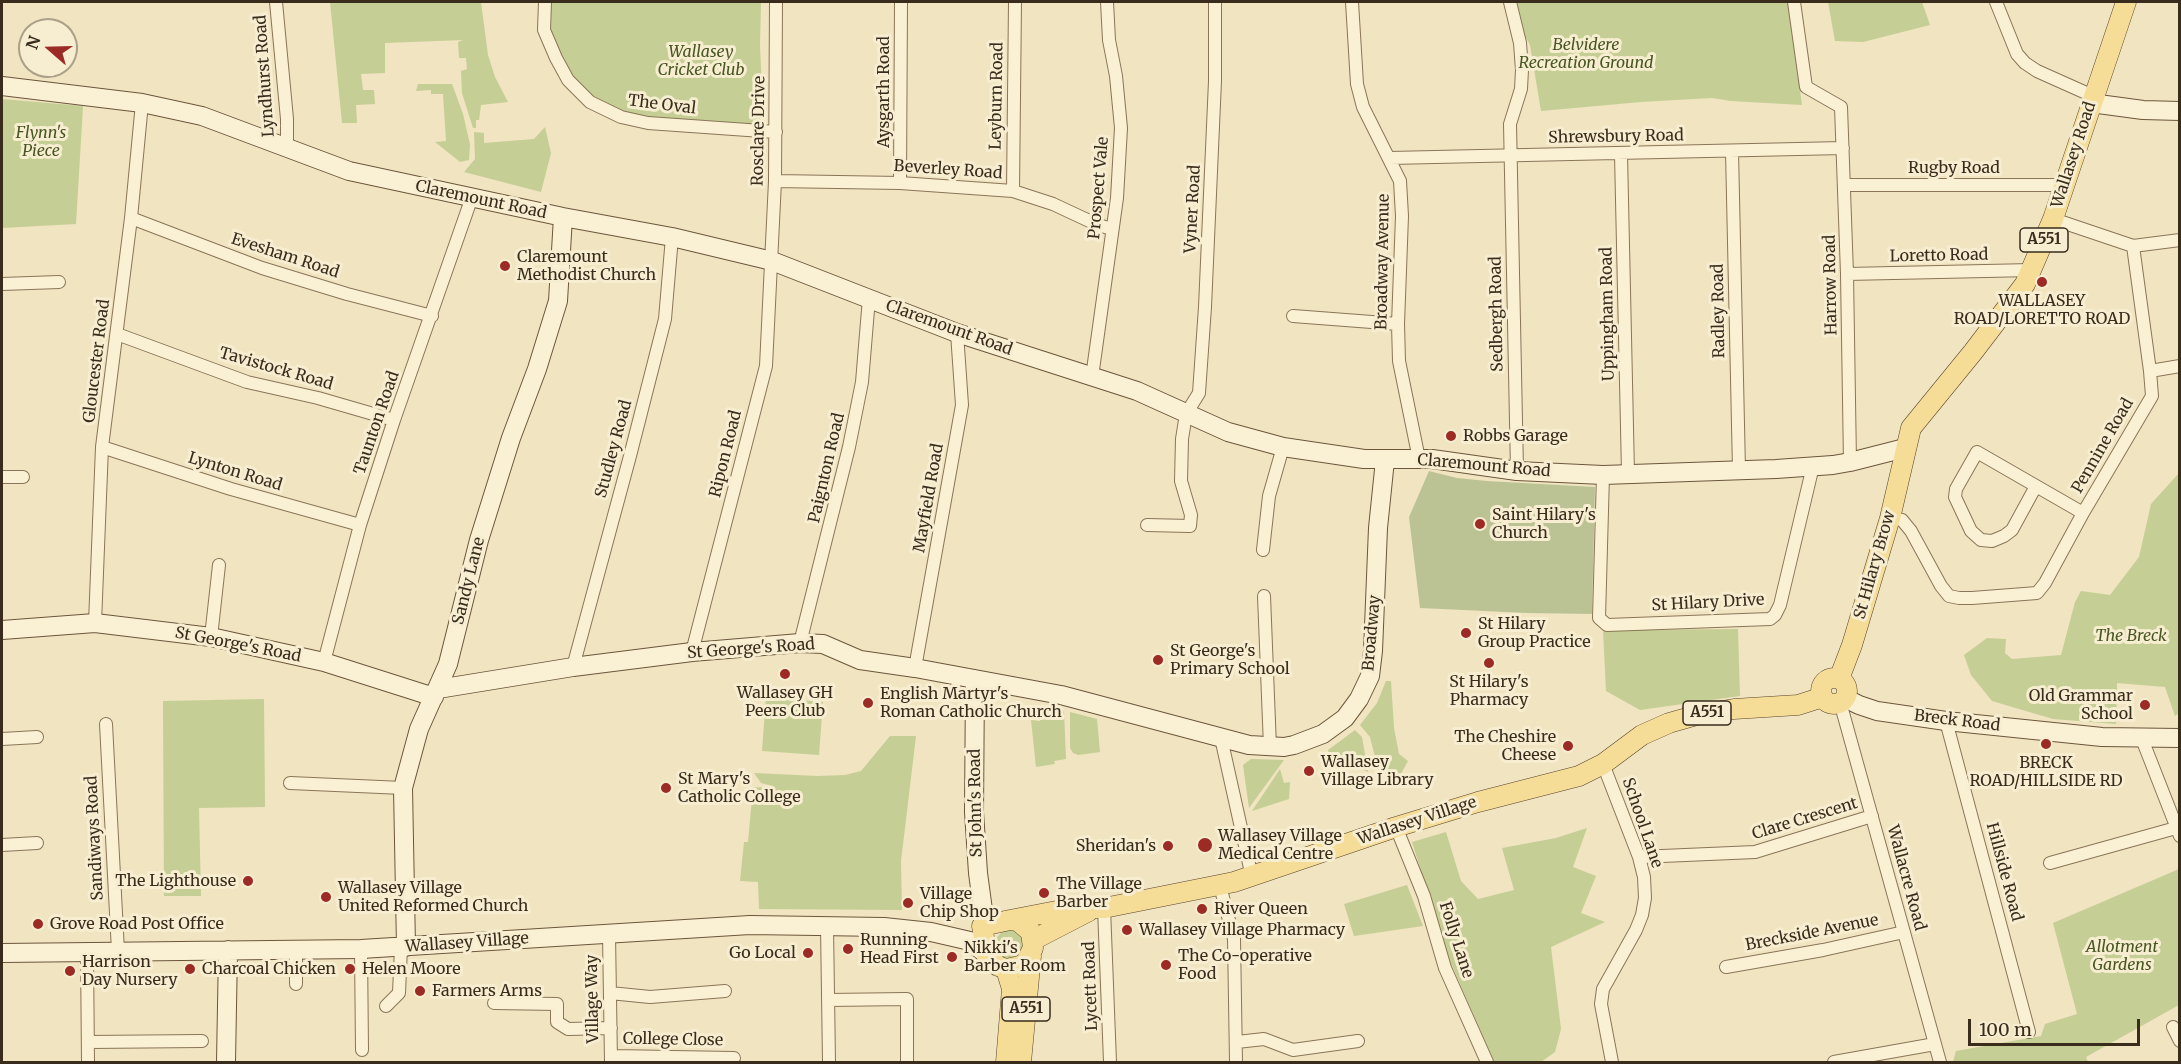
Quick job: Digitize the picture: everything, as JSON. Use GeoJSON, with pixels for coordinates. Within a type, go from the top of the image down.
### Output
{"type":"FeatureCollection","features":[{"type":"Feature","properties":{"kind":"main road","name":"Wallasey Road"},"geometry":{"type":"LineString","coordinates":[[1905,448],[1911,428],[1974,352],[2025,284],[2032,270],[2053,219],[2126,2]]}},
{"type":"Feature","properties":{"kind":"main road","name":"St Hilary Brow"},"geometry":{"type":"LineString","coordinates":[[1837,694],[1890,518],[1905,448]]}},
{"type":"Feature","properties":{"kind":"main road","name":"A551"},"geometry":{"type":"LineString","coordinates":[[1603,764],[1642,735],[1669,723],[1697,715],[1734,709],[1798,705],[1837,694]]}},
{"type":"Feature","properties":{"kind":"main road","name":"Wallasey Village"},"geometry":{"type":"LineString","coordinates":[[1010,920],[1072,908],[1098,908],[1220,886],[1478,801],[1580,776],[1603,764]]}},
{"type":"Feature","properties":{"kind":"main road","name":"Wallasey Village"},"geometry":{"type":"LineString","coordinates":[[1032,948],[1098,908]]}},
{"type":"Feature","properties":{"kind":"main road"},"geometry":{"type":"LineString","coordinates":[[1010,920],[1025,926],[1032,948],[1020,966],[1006,969],[998,966],[987,955],[983,926],[1010,920]]}},
{"type":"Feature","properties":{"kind":"main road","name":"A551"},"geometry":{"type":"LineString","coordinates":[[1021,1062],[1032,948]]}},
{"type":"Feature","properties":{"kind":"main road","name":"A551"},"geometry":{"type":"LineString","coordinates":[[1006,969],[1012,989],[1006,1062]]}},
{"type":"Feature","properties":{"kind":"street","name":"Lyndhurst Road"},"geometry":{"type":"LineString","coordinates":[[276,2],[287,119],[287,148]]}},
{"type":"Feature","properties":{"kind":"street","name":"The Oval"},"geometry":{"type":"LineString","coordinates":[[545,2],[544,30],[556,58],[568,80],[590,102],[621,117],[648,123],[776,132]]}},
{"type":"Feature","properties":{"kind":"street","name":"Rosclare Drive"},"geometry":{"type":"LineString","coordinates":[[772,261],[776,132],[776,2]]}},
{"type":"Feature","properties":{"kind":"street","name":"Aysgarth Road"},"geometry":{"type":"LineString","coordinates":[[900,183],[901,2]]}},
{"type":"Feature","properties":{"kind":"street","name":"Leyburn Road"},"geometry":{"type":"LineString","coordinates":[[1013,191],[1015,2]]}},
{"type":"Feature","properties":{"kind":"street","name":"Prospect Vale"},"geometry":{"type":"LineString","coordinates":[[1092,377],[1117,198],[1121,128],[1116,76],[1109,40],[1107,2]]}},
{"type":"Feature","properties":{"kind":"street","name":"Vyner Road"},"geometry":{"type":"LineString","coordinates":[[1147,525],[1190,526],[1191,515],[1181,481],[1182,439],[1186,414],[1198,393],[1204,318],[1215,81],[1215,2]]}},
{"type":"Feature","properties":{"kind":"street","name":"Broadway Avenue"},"geometry":{"type":"LineString","coordinates":[[1352,2],[1357,84],[1368,117],[1400,181],[1402,216],[1399,361],[1419,459]]}},
{"type":"Feature","properties":{"kind":"street","name":"Sedbergh Road"},"geometry":{"type":"LineString","coordinates":[[1510,2],[1520,43],[1522,70],[1521,89],[1510,124],[1517,471]]}},
{"type":"Feature","properties":{"kind":"street","name":"Harrow Road"},"geometry":{"type":"LineString","coordinates":[[1794,2],[1806,87],[1841,106],[1845,185],[1850,462]]}},
{"type":"Feature","properties":{"kind":"street"},"geometry":{"type":"LineString","coordinates":[[1996,2],[2017,54],[2037,71],[2092,99],[2143,111],[2180,111]]}},
{"type":"Feature","properties":{"kind":"street","name":"Claremount Road"},"geometry":{"type":"LineString","coordinates":[[2,86],[142,103],[202,116],[349,171],[563,217],[672,237],[772,261],[957,333],[1137,391],[1228,432],[1283,447],[1385,460],[1419,459],[1517,471],[1604,475],[1813,466],[1850,462],[1905,448]]}},
{"type":"Feature","properties":{"kind":"street","name":"Gloucester Road"},"geometry":{"type":"LineString","coordinates":[[95,623],[102,447],[117,334],[142,103]]}},
{"type":"Feature","properties":{"kind":"street","name":"Shrewsbury Road"},"geometry":{"type":"LineString","coordinates":[[1390,158],[1843,148]]}},
{"type":"Feature","properties":{"kind":"street","name":"Radley Road"},"geometry":{"type":"LineString","coordinates":[[1732,151],[1739,470]]}},
{"type":"Feature","properties":{"kind":"street","name":"Uppingham Road"},"geometry":{"type":"LineString","coordinates":[[1621,154],[1628,473]]}},
{"type":"Feature","properties":{"kind":"street","name":"Beverley Road"},"geometry":{"type":"LineString","coordinates":[[775,181],[900,183],[1013,191],[1053,204],[1112,229]]}},
{"type":"Feature","properties":{"kind":"street","name":"Rugby Road"},"geometry":{"type":"LineString","coordinates":[[1845,185],[2064,185]]}},
{"type":"Feature","properties":{"kind":"street","name":"Taunton Road"},"geometry":{"type":"LineString","coordinates":[[324,662],[360,525],[472,197]]}},
{"type":"Feature","properties":{"kind":"street","name":"Sandy Lane"},"geometry":{"type":"LineString","coordinates":[[403,947],[403,788],[419,729],[448,664],[482,529],[558,302],[563,217]]}},
{"type":"Feature","properties":{"kind":"street","name":"Evesham Road"},"geometry":{"type":"LineString","coordinates":[[130,218],[262,268],[347,294],[432,316]]}},
{"type":"Feature","properties":{"kind":"street"},"geometry":{"type":"LineString","coordinates":[[2053,219],[2133,246],[2180,240]]}},
{"type":"Feature","properties":{"kind":"street","name":"Studley Road"},"geometry":{"type":"LineString","coordinates":[[573,667],[665,319],[672,237]]}},
{"type":"Feature","properties":{"kind":"street","name":"Pennine Road"},"geometry":{"type":"LineString","coordinates":[[1890,518],[1902,520],[1911,531],[1941,586],[1949,596],[1965,598],[2037,593],[2045,583],[2082,513],[2152,396],[2133,246]]}},
{"type":"Feature","properties":{"kind":"street","name":"Ripon Road"},"geometry":{"type":"LineString","coordinates":[[692,652],[766,366],[772,261]]}},
{"type":"Feature","properties":{"kind":"street","name":"Loretto Road"},"geometry":{"type":"LineString","coordinates":[[1847,274],[2032,270]]}},
{"type":"Feature","properties":{"kind":"street"},"geometry":{"type":"LineString","coordinates":[[2,284],[59,282]]}},
{"type":"Feature","properties":{"kind":"street","name":"Paignton Road"},"geometry":{"type":"LineString","coordinates":[[800,643],[835,510],[854,425],[862,382],[869,298]]}},
{"type":"Feature","properties":{"kind":"street"},"geometry":{"type":"LineString","coordinates":[[1293,316],[1398,324]]}},
{"type":"Feature","properties":{"kind":"street","name":"Mayfield Road"},"geometry":{"type":"LineString","coordinates":[[915,668],[962,405],[957,333]]}},
{"type":"Feature","properties":{"kind":"street","name":"Tavistock Road"},"geometry":{"type":"LineString","coordinates":[[117,334],[247,382],[318,398],[394,420]]}},
{"type":"Feature","properties":{"kind":"street"},"geometry":{"type":"LineString","coordinates":[[2150,371],[2180,366]]}},
{"type":"Feature","properties":{"kind":"street","name":"Lynton Road"},"geometry":{"type":"LineString","coordinates":[[102,447],[231,489],[360,525]]}},
{"type":"Feature","properties":{"kind":"street"},"geometry":{"type":"LineString","coordinates":[[1263,550],[1269,496],[1283,447]]}},
{"type":"Feature","properties":{"kind":"street"},"geometry":{"type":"LineString","coordinates":[[2036,486],[2012,530],[1992,541],[1980,540],[1971,531],[1955,497],[1956,489],[1977,452],[2036,486],[2082,513]]}},
{"type":"Feature","properties":{"kind":"street","name":"Broadway"},"geometry":{"type":"LineString","coordinates":[[1270,747],[1294,745],[1323,734],[1345,718],[1359,699],[1370,676],[1378,528],[1385,460]]}},
{"type":"Feature","properties":{"kind":"street","name":"St Hilary Drive"},"geometry":{"type":"LineString","coordinates":[[1604,475],[1599,618],[1607,625],[1770,619],[1780,605],[1813,466]]}},
{"type":"Feature","properties":{"kind":"street"},"geometry":{"type":"LineString","coordinates":[[2,477],[23,477]]}},
{"type":"Feature","properties":{"kind":"street"},"geometry":{"type":"LineString","coordinates":[[211,637],[219,565]]}},
{"type":"Feature","properties":{"kind":"street"},"geometry":{"type":"LineString","coordinates":[[1264,596],[1270,747]]}},
{"type":"Feature","properties":{"kind":"street","name":"St George's Road"},"geometry":{"type":"LineString","coordinates":[[2,630],[95,623],[211,637],[324,662],[436,693],[573,667],[692,652],[800,643],[823,644],[860,660],[1061,695],[1249,745],[1270,747]]}},
{"type":"Feature","properties":{"kind":"street","name":"St John's Road"},"geometry":{"type":"LineString","coordinates":[[975,679],[974,812],[983,926]]}},
{"type":"Feature","properties":{"kind":"street","name":"Breck Road"},"geometry":{"type":"LineString","coordinates":[[1837,694],[1877,711],[1946,721],[2102,737],[2180,738]]}},
{"type":"Feature","properties":{"kind":"street","name":"Wallacre Road"},"geometry":{"type":"LineString","coordinates":[[1837,694],[1940,1062]]}},
{"type":"Feature","properties":{"kind":"street","name":"Hillside Road"},"geometry":{"type":"LineString","coordinates":[[1946,721],[2029,1032]]}},
{"type":"Feature","properties":{"kind":"street","name":"Sandiways Road"},"geometry":{"type":"LineString","coordinates":[[106,724],[117,951]]}},
{"type":"Feature","properties":{"kind":"street"},"geometry":{"type":"LineString","coordinates":[[2,739],[37,737]]}},
{"type":"Feature","properties":{"kind":"street"},"geometry":{"type":"LineString","coordinates":[[1221,738],[1252,877]]}},
{"type":"Feature","properties":{"kind":"street"},"geometry":{"type":"LineString","coordinates":[[2049,863],[2178,832],[2142,738]]}},
{"type":"Feature","properties":{"kind":"street","name":"School Lane"},"geometry":{"type":"LineString","coordinates":[[1603,764],[1639,857],[1644,877],[1645,898],[1636,930],[1603,989],[1601,1004],[1612,1062]]}},
{"type":"Feature","properties":{"kind":"street"},"geometry":{"type":"LineString","coordinates":[[290,783],[403,788]]}},
{"type":"Feature","properties":{"kind":"street","name":"Clare Crescent"},"geometry":{"type":"LineString","coordinates":[[1639,857],[1755,852],[1872,816]]}},
{"type":"Feature","properties":{"kind":"street","name":"Folly Lane"},"geometry":{"type":"LineString","coordinates":[[1396,827],[1424,896],[1445,968],[1487,1062]]}},
{"type":"Feature","properties":{"kind":"street"},"geometry":{"type":"LineString","coordinates":[[2,845],[37,843]]}},
{"type":"Feature","properties":{"kind":"street"},"geometry":{"type":"LineString","coordinates":[[1220,886],[1234,939],[1236,1062]]}},
{"type":"Feature","properties":{"kind":"street","name":"Lycett Road"},"geometry":{"type":"LineString","coordinates":[[1098,908],[1110,1062]]}},
{"type":"Feature","properties":{"kind":"street","name":"Wallasey Village"},"geometry":{"type":"LineString","coordinates":[[2,953],[361,949],[750,925],[884,927],[931,932],[970,941],[987,955]]}},
{"type":"Feature","properties":{"kind":"street"},"geometry":{"type":"LineString","coordinates":[[827,926],[829,1062]]}},
{"type":"Feature","properties":{"kind":"street","name":"Wallasey Village"},"geometry":{"type":"LineString","coordinates":[[931,932],[983,926]]}},
{"type":"Feature","properties":{"kind":"street","name":"Breckside Avenue"},"geometry":{"type":"LineString","coordinates":[[1726,967],[1823,950],[1904,932]]}},
{"type":"Feature","properties":{"kind":"street","name":"Village Way"},"geometry":{"type":"LineString","coordinates":[[609,934],[611,1059]]}},
{"type":"Feature","properties":{"kind":"street"},"geometry":{"type":"LineString","coordinates":[[386,1006],[399,993],[403,947]]}},
{"type":"Feature","properties":{"kind":"street"},"geometry":{"type":"LineString","coordinates":[[361,949],[362,1050]]}},
{"type":"Feature","properties":{"kind":"street"},"geometry":{"type":"LineString","coordinates":[[226,1062],[228,950]]}},
{"type":"Feature","properties":{"kind":"street"},"geometry":{"type":"LineString","coordinates":[[296,950],[296,984]]}},
{"type":"Feature","properties":{"kind":"street"},"geometry":{"type":"LineString","coordinates":[[87,952],[88,1062]]}},
{"type":"Feature","properties":{"kind":"street"},"geometry":{"type":"LineString","coordinates":[[610,993],[650,997],[724,991]]}},
{"type":"Feature","properties":{"kind":"street"},"geometry":{"type":"LineString","coordinates":[[828,1000],[907,999],[908,1062]]}},
{"type":"Feature","properties":{"kind":"street"},"geometry":{"type":"LineString","coordinates":[[494,1003],[557,1004],[557,1022],[568,1029],[611,1028]]}},
{"type":"Feature","properties":{"kind":"street"},"geometry":{"type":"LineString","coordinates":[[2173,1027],[2180,1041]]}},
{"type":"Feature","properties":{"kind":"street"},"geometry":{"type":"LineString","coordinates":[[1237,1042],[1264,1039],[1293,1050],[1358,1041]]}},
{"type":"Feature","properties":{"kind":"street"},"geometry":{"type":"LineString","coordinates":[[88,1042],[202,1041]]}},
{"type":"Feature","properties":{"kind":"street"},"geometry":{"type":"LineString","coordinates":[[1834,1062],[1935,1044]]}},
{"type":"Feature","properties":{"kind":"street","name":"College Close"},"geometry":{"type":"LineString","coordinates":[[611,1059],[734,1055]]}},
{"type":"Feature","properties":{"kind":"green space"},"geometry":{"type":"Polygon","coordinates":[[[330,2],[481,2],[488,55],[495,77],[508,102],[481,105],[479,120],[476,120],[476,128],[473,128],[462,93],[461,71],[467,69],[466,58],[459,58],[458,42],[463,40],[385,43],[385,73],[361,74],[363,90],[374,90],[375,104],[356,105],[357,123],[342,123],[330,2]]]}},
{"type":"Feature","properties":{"kind":"green space","name":"Wallasey Cricket Club"},"geometry":{"type":"Polygon","coordinates":[[[550,2],[761,2],[763,118],[753,125],[651,117],[625,114],[597,100],[576,82],[560,58],[549,28],[550,2]]]}},
{"type":"Feature","properties":{"kind":"green space","name":"Belvidere Recreation Ground"},"geometry":{"type":"Polygon","coordinates":[[[1516,2],[1788,2],[1802,105],[1712,98],[1541,111],[1530,45],[1525,36],[1516,2]]]}},
{"type":"Feature","properties":{"kind":"green space"},"geometry":{"type":"Polygon","coordinates":[[[1828,2],[1922,2],[1930,25],[1863,42],[1835,41],[1828,2]]]}},
{"type":"Feature","properties":{"kind":"green space"},"geometry":{"type":"Polygon","coordinates":[[[418,84],[452,84],[463,114],[470,144],[469,160],[460,162],[435,142],[446,141],[443,94],[431,94],[431,90],[416,91],[418,84]]]}},
{"type":"Feature","properties":{"kind":"green space","name":"Flynn's Piece"},"geometry":{"type":"Polygon","coordinates":[[[2,99],[83,106],[76,224],[2,228],[2,99]]]}},
{"type":"Feature","properties":{"kind":"green space"},"geometry":{"type":"Polygon","coordinates":[[[545,127],[551,153],[541,192],[464,172],[475,159],[474,132],[484,133],[484,143],[534,139],[545,127]]]}},
{"type":"Feature","properties":{"kind":"green space"},"geometry":{"type":"Polygon","coordinates":[[[1429,471],[1457,478],[1487,481],[1595,487],[1592,614],[1420,608],[1409,517],[1429,471]]]}},
{"type":"Feature","properties":{"kind":"green space","name":"The Breck"},"geometry":{"type":"Polygon","coordinates":[[[2179,473],[2179,713],[2175,716],[2165,687],[2117,683],[2116,724],[2053,719],[1992,701],[1971,675],[1964,655],[1987,638],[2006,639],[2005,653],[2012,659],[2061,655],[2075,602],[2081,591],[2110,595],[2139,557],[2151,504],[2179,473]]]}},
{"type":"Feature","properties":{"kind":"green space"},"geometry":{"type":"Polygon","coordinates":[[[1738,629],[1740,696],[1640,710],[1606,691],[1603,630],[1738,629]]]}},
{"type":"Feature","properties":{"kind":"green space"},"geometry":{"type":"Polygon","coordinates":[[[1386,681],[1391,681],[1394,728],[1399,754],[1408,761],[1397,781],[1379,773],[1370,737],[1360,725],[1377,703],[1386,681]]]}},
{"type":"Feature","properties":{"kind":"green space"},"geometry":{"type":"Polygon","coordinates":[[[766,697],[823,702],[819,755],[762,751],[766,697]]]}},
{"type":"Feature","properties":{"kind":"green space"},"geometry":{"type":"Polygon","coordinates":[[[264,699],[265,807],[199,808],[201,896],[164,896],[163,701],[264,699]]]}},
{"type":"Feature","properties":{"kind":"green space"},"geometry":{"type":"Polygon","coordinates":[[[1040,707],[1064,711],[1066,759],[1054,761],[1055,764],[1036,767],[1031,720],[1040,721],[1042,710],[1039,709],[1040,707]]]}},
{"type":"Feature","properties":{"kind":"green space"},"geometry":{"type":"Polygon","coordinates":[[[1070,712],[1097,719],[1100,752],[1078,755],[1073,753],[1070,748],[1070,712]]]}},
{"type":"Feature","properties":{"kind":"green space"},"geometry":{"type":"Polygon","coordinates":[[[1355,730],[1362,737],[1368,772],[1329,754],[1328,750],[1355,730]]]}},
{"type":"Feature","properties":{"kind":"green space"},"geometry":{"type":"Polygon","coordinates":[[[890,736],[916,736],[901,861],[902,910],[759,909],[758,882],[740,881],[744,842],[748,842],[753,787],[773,788],[773,786],[761,783],[754,773],[817,776],[845,775],[861,771],[890,736]]]}},
{"type":"Feature","properties":{"kind":"green space"},"geometry":{"type":"Polygon","coordinates":[[[1251,759],[1284,760],[1249,808],[1243,765],[1251,759]]]}},
{"type":"Feature","properties":{"kind":"green space"},"geometry":{"type":"Polygon","coordinates":[[[1280,769],[1284,783],[1290,782],[1289,799],[1252,811],[1280,769]]]}},
{"type":"Feature","properties":{"kind":"green space"},"geometry":{"type":"Polygon","coordinates":[[[1587,828],[1573,867],[1596,876],[1581,913],[1605,922],[1551,947],[1561,1029],[1555,1052],[1541,1062],[1494,1062],[1447,954],[1412,842],[1446,832],[1461,881],[1478,899],[1514,890],[1502,848],[1556,838],[1587,828]]]}},
{"type":"Feature","properties":{"kind":"green space","name":"Allotment Gardens"},"geometry":{"type":"Polygon","coordinates":[[[2179,869],[2179,1005],[2086,1057],[2088,1062],[1953,1062],[1956,1051],[2041,1036],[2045,1024],[2077,1014],[2053,923],[2179,869]]]}},
{"type":"Feature","properties":{"kind":"green space"},"geometry":{"type":"Polygon","coordinates":[[[1407,885],[1423,926],[1354,936],[1344,904],[1407,885]]]}},
{"type":"Feature","properties":{"kind":"green space"},"geometry":{"type":"Polygon","coordinates":[[[1010,930],[1016,931],[1024,939],[1024,951],[1016,959],[1010,960],[1004,959],[996,951],[995,945],[996,939],[1004,931],[1010,930]]]}},
{"type":"Feature","properties":{"kind":"place","name":"Claremount Methodist Church"},"geometry":{"type":"Point","coordinates":[505,266]}},
{"type":"Feature","properties":{"kind":"place","name":"WALLASEY ROAD/LORETTO ROAD"},"geometry":{"type":"Point","coordinates":[2042,282]}},
{"type":"Feature","properties":{"kind":"place","name":"Robbs Garage"},"geometry":{"type":"Point","coordinates":[1451,436]}},
{"type":"Feature","properties":{"kind":"place","name":"Saint Hilary's Church"},"geometry":{"type":"Point","coordinates":[1480,524]}},
{"type":"Feature","properties":{"kind":"place","name":"St Hilary Group Practice"},"geometry":{"type":"Point","coordinates":[1466,633]}},
{"type":"Feature","properties":{"kind":"place","name":"St George's Primary School"},"geometry":{"type":"Point","coordinates":[1158,660]}},
{"type":"Feature","properties":{"kind":"place","name":"St Hilary's Pharmacy"},"geometry":{"type":"Point","coordinates":[1489,663]}},
{"type":"Feature","properties":{"kind":"place","name":"Wallasey GH Peers Club"},"geometry":{"type":"Point","coordinates":[785,674]}},
{"type":"Feature","properties":{"kind":"place","name":"English Martyr's Roman Catholic Church"},"geometry":{"type":"Point","coordinates":[868,703]}},
{"type":"Feature","properties":{"kind":"place","name":"Old Grammar School"},"geometry":{"type":"Point","coordinates":[2145,705]}},
{"type":"Feature","properties":{"kind":"place","name":"BRECK ROAD/HILLSIDE RD"},"geometry":{"type":"Point","coordinates":[2046,744]}},
{"type":"Feature","properties":{"kind":"place","name":"The Cheshire Cheese"},"geometry":{"type":"Point","coordinates":[1568,746]}},
{"type":"Feature","properties":{"kind":"place","name":"Wallasey Village Library"},"geometry":{"type":"Point","coordinates":[1309,771]}},
{"type":"Feature","properties":{"kind":"place","name":"St Mary's Catholic College"},"geometry":{"type":"Point","coordinates":[666,788]}},
{"type":"Feature","properties":{"kind":"place","name":"Wallasey Village Medical Centre"},"geometry":{"type":"Point","coordinates":[1205,845]}},
{"type":"Feature","properties":{"kind":"place","name":"Sheridan's"},"geometry":{"type":"Point","coordinates":[1168,846]}},
{"type":"Feature","properties":{"kind":"place","name":"The Lighthouse"},"geometry":{"type":"Point","coordinates":[248,881]}},
{"type":"Feature","properties":{"kind":"place","name":"The Village Barber"},"geometry":{"type":"Point","coordinates":[1044,893]}},
{"type":"Feature","properties":{"kind":"place","name":"Wallasey Village United Reformed Church"},"geometry":{"type":"Point","coordinates":[326,897]}},
{"type":"Feature","properties":{"kind":"place","name":"Village Chip Shop"},"geometry":{"type":"Point","coordinates":[908,903]}},
{"type":"Feature","properties":{"kind":"place","name":"River Queen"},"geometry":{"type":"Point","coordinates":[1202,909]}},
{"type":"Feature","properties":{"kind":"place","name":"Grove Road Post Office"},"geometry":{"type":"Point","coordinates":[38,924]}},
{"type":"Feature","properties":{"kind":"place","name":"Wallasey Village Pharmacy"},"geometry":{"type":"Point","coordinates":[1127,930]}},
{"type":"Feature","properties":{"kind":"place","name":"Running Head First"},"geometry":{"type":"Point","coordinates":[848,949]}},
{"type":"Feature","properties":{"kind":"place","name":"Go Local"},"geometry":{"type":"Point","coordinates":[808,953]}},
{"type":"Feature","properties":{"kind":"place","name":"Nikki's Barber Room"},"geometry":{"type":"Point","coordinates":[952,957]}},
{"type":"Feature","properties":{"kind":"place","name":"The Co-operative Food"},"geometry":{"type":"Point","coordinates":[1166,965]}},
{"type":"Feature","properties":{"kind":"place","name":"Charcoal Chicken"},"geometry":{"type":"Point","coordinates":[190,969]}},
{"type":"Feature","properties":{"kind":"place","name":"Helen Moore"},"geometry":{"type":"Point","coordinates":[350,969]}},
{"type":"Feature","properties":{"kind":"place","name":"Harrison Day Nursery"},"geometry":{"type":"Point","coordinates":[70,971]}},
{"type":"Feature","properties":{"kind":"place","name":"Farmers Arms"},"geometry":{"type":"Point","coordinates":[420,991]}}]}
